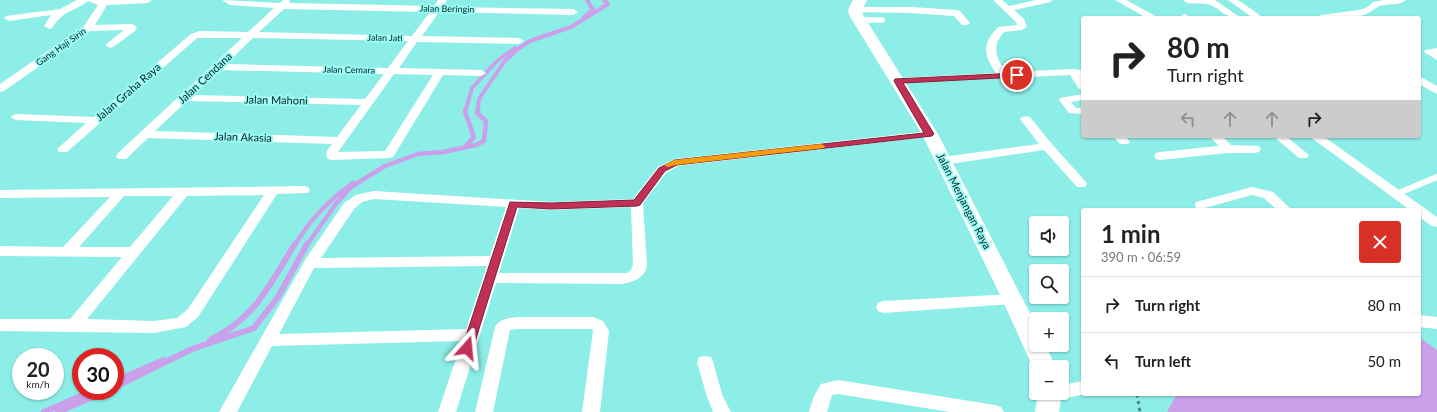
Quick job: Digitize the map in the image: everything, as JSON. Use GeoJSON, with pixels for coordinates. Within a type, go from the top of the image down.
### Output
{"type":"FeatureCollection","features":[{"type":"Feature","properties":{"kind":"main road","name":"Jalan Menjangan Raya"},"geometry":{"type":"LineString","coordinates":[[858,10],[930,134],[1013,299],[1041,360]]}},
{"type":"Feature","properties":{"kind":"street"},"geometry":{"type":"LineString","coordinates":[[49,26],[52,19],[62,11],[84,0]]}},
{"type":"Feature","properties":{"kind":"street"},"geometry":{"type":"LineString","coordinates":[[92,0],[103,2],[148,0]]}},
{"type":"Feature","properties":{"kind":"street","name":"Jalan Beringin"},"geometry":{"type":"LineString","coordinates":[[226,0],[230,2],[573,12]]}},
{"type":"Feature","properties":{"kind":"street"},"geometry":{"type":"LineString","coordinates":[[440,72],[389,154],[333,157],[332,152],[443,0]]}},
{"type":"Feature","properties":{"kind":"street"},"geometry":{"type":"LineString","coordinates":[[998,0],[1021,21],[1022,27],[1001,29],[990,43],[991,58],[1003,76]]}},
{"type":"Feature","properties":{"kind":"street"},"geometry":{"type":"LineString","coordinates":[[1007,9],[1048,0]]}},
{"type":"Feature","properties":{"kind":"street"},"geometry":{"type":"LineString","coordinates":[[1119,0],[1150,16]]}},
{"type":"Feature","properties":{"kind":"street"},"geometry":{"type":"LineString","coordinates":[[1188,0],[1210,1],[1233,16]]}},
{"type":"Feature","properties":{"kind":"street"},"geometry":{"type":"LineString","coordinates":[[1232,0],[1256,16]]}},
{"type":"Feature","properties":{"kind":"street"},"geometry":{"type":"LineString","coordinates":[[1336,16],[1366,12],[1372,2],[1402,0]]}},
{"type":"Feature","properties":{"kind":"street","name":"Gang Haji Sirin"},"geometry":{"type":"LineString","coordinates":[[0,89],[88,28],[103,2]]}},
{"type":"Feature","properties":{"kind":"street","name":"Jalan Cendana"},"geometry":{"type":"LineString","coordinates":[[122,156],[285,3]]}},
{"type":"Feature","properties":{"kind":"street"},"geometry":{"type":"LineString","coordinates":[[858,10],[911,10],[957,13],[965,23]]}},
{"type":"Feature","properties":{"kind":"street"},"geometry":{"type":"LineString","coordinates":[[9,18],[62,11]]}},
{"type":"Feature","properties":{"kind":"street"},"geometry":{"type":"LineString","coordinates":[[88,28],[132,27],[110,45]]}},
{"type":"Feature","properties":{"kind":"street","name":"Jalan Jati"},"geometry":{"type":"LineString","coordinates":[[194,36],[204,33],[519,41]]}},
{"type":"Feature","properties":{"kind":"street","name":"Jalan Graha Raya"},"geometry":{"type":"LineString","coordinates":[[63,149],[194,36]]}},
{"type":"Feature","properties":{"kind":"street"},"geometry":{"type":"LineString","coordinates":[[1421,57],[1436,54]]}},
{"type":"Feature","properties":{"kind":"street","name":"Jalan Cemara"},"geometry":{"type":"LineString","coordinates":[[216,67],[481,73]]}},
{"type":"Feature","properties":{"kind":"street"},"geometry":{"type":"LineString","coordinates":[[898,81],[1078,73]]}},
{"type":"Feature","properties":{"kind":"street"},"geometry":{"type":"LineString","coordinates":[[1421,80],[1437,91]]}},
{"type":"Feature","properties":{"kind":"street"},"geometry":{"type":"LineString","coordinates":[[1081,97],[1064,100],[1073,111],[1081,111]]}},
{"type":"Feature","properties":{"kind":"street","name":"Jalan Mahoni"},"geometry":{"type":"LineString","coordinates":[[184,98],[369,102]]}},
{"type":"Feature","properties":{"kind":"street"},"geometry":{"type":"LineString","coordinates":[[16,117],[96,120]]}},
{"type":"Feature","properties":{"kind":"street"},"geometry":{"type":"LineString","coordinates":[[1026,118],[1047,146],[1081,184]]}},
{"type":"Feature","properties":{"kind":"street","name":"Jalan Akasia"},"geometry":{"type":"LineString","coordinates":[[146,134],[341,140]]}},
{"type":"Feature","properties":{"kind":"street"},"geometry":{"type":"LineString","coordinates":[[490,278],[622,279],[635,276],[639,272],[640,265],[637,203],[662,170],[675,163],[930,134]]}},
{"type":"Feature","properties":{"kind":"street"},"geometry":{"type":"LineString","coordinates":[[1217,138],[1228,149]]}},
{"type":"Feature","properties":{"kind":"street"},"geometry":{"type":"LineString","coordinates":[[1282,138],[1303,155]]}},
{"type":"Feature","properties":{"kind":"street"},"geometry":{"type":"LineString","coordinates":[[1318,138],[1416,208]]}},
{"type":"Feature","properties":{"kind":"street"},"geometry":{"type":"LineString","coordinates":[[943,161],[1047,146]]}},
{"type":"Feature","properties":{"kind":"street"},"geometry":{"type":"LineString","coordinates":[[1160,156],[1228,149],[1255,149]]}},
{"type":"Feature","properties":{"kind":"street"},"geometry":{"type":"LineString","coordinates":[[0,325],[74,325],[154,328],[181,323],[194,313],[273,190]]}},
{"type":"Feature","properties":{"kind":"street"},"geometry":{"type":"LineString","coordinates":[[0,203],[6,193],[304,190]]}},
{"type":"Feature","properties":{"kind":"street"},"geometry":{"type":"LineString","coordinates":[[74,325],[184,191]]}},
{"type":"Feature","properties":{"kind":"street"},"geometry":{"type":"LineString","coordinates":[[1201,205],[1252,191],[1268,194],[1283,208]]}},
{"type":"Feature","properties":{"kind":"street"},"geometry":{"type":"LineString","coordinates":[[66,252],[121,192]]}},
{"type":"Feature","properties":{"kind":"street"},"geometry":{"type":"LineString","coordinates":[[228,412],[310,263],[349,206],[361,197],[374,195],[551,206],[637,203]]}},
{"type":"Feature","properties":{"kind":"street"},"geometry":{"type":"LineString","coordinates":[[447,412],[514,204]]}},
{"type":"Feature","properties":{"kind":"street"},"geometry":{"type":"LineString","coordinates":[[1421,212],[1437,223]]}},
{"type":"Feature","properties":{"kind":"street"},"geometry":{"type":"LineString","coordinates":[[0,251],[134,252]]}},
{"type":"Feature","properties":{"kind":"street"},"geometry":{"type":"LineString","coordinates":[[310,263],[495,261]]}},
{"type":"Feature","properties":{"kind":"street"},"geometry":{"type":"LineString","coordinates":[[883,307],[1013,299]]}},
{"type":"Feature","properties":{"kind":"street"},"geometry":{"type":"LineString","coordinates":[[484,412],[503,327],[508,324],[518,323],[593,322],[598,325],[601,331],[591,412]]}},
{"type":"Feature","properties":{"kind":"street"},"geometry":{"type":"LineString","coordinates":[[267,340],[472,335]]}},
{"type":"Feature","properties":{"kind":"street"},"geometry":{"type":"LineString","coordinates":[[705,362],[715,397],[722,412]]}},
{"type":"Feature","properties":{"kind":"street"},"geometry":{"type":"LineString","coordinates":[[818,412],[822,396],[827,389],[838,387],[995,412]]}},
{"type":"Feature","properties":{"kind":"street"},"geometry":{"type":"LineString","coordinates":[[1069,392],[1081,389]]}},
{"type":"Feature","properties":{"kind":"lane"},"geometry":{"type":"LineString","coordinates":[[858,10],[882,20]]}},
{"type":"Feature","properties":{"kind":"lane"},"geometry":{"type":"LineString","coordinates":[[1396,194],[1437,177]]}},
{"type":"Feature","properties":{"kind":"path"},"geometry":{"type":"LineString","coordinates":[[1137,396],[1140,412]]}},
{"type":"Feature","properties":{"kind":"shaded area"},"geometry":{"type":"Polygon","coordinates":[[[1421,338],[1437,350],[1437,412],[1167,412],[1176,396],[1421,396],[1421,338]]]}},
{"type":"Feature","properties":{"kind":"waterway"},"geometry":{"type":"LineString","coordinates":[[584,17],[593,10],[587,0]]}},
{"type":"Feature","properties":{"kind":"waterway"},"geometry":{"type":"LineString","coordinates":[[478,109],[479,99],[504,62],[518,49],[530,41],[571,27],[608,4],[604,0]]}},
{"type":"Feature","properties":{"kind":"waterway"},"geometry":{"type":"LineString","coordinates":[[466,109],[472,88],[497,61],[515,48]]}},
{"type":"Feature","properties":{"kind":"waterway"},"geometry":{"type":"LineString","coordinates":[[465,147],[474,137],[465,112],[466,108]]}},
{"type":"Feature","properties":{"kind":"waterway"},"geometry":{"type":"LineString","coordinates":[[307,245],[335,205],[351,187],[385,166],[418,154],[443,152],[476,145],[484,141],[486,121],[477,113],[478,108]]}},
{"type":"Feature","properties":{"kind":"waterway"},"geometry":{"type":"LineString","coordinates":[[295,245],[314,218],[336,196],[353,183]]}},
{"type":"Feature","properties":{"kind":"waterway"},"geometry":{"type":"LineString","coordinates":[[210,340],[226,331],[251,310],[269,286],[295,244]]}},
{"type":"Feature","properties":{"kind":"waterway"},"geometry":{"type":"LineString","coordinates":[[124,383],[192,349],[254,328],[278,297],[307,244]]}},
{"type":"Feature","properties":{"kind":"waterway"},"geometry":{"type":"LineString","coordinates":[[124,377],[164,360]]}},
{"type":"Feature","properties":{"kind":"waterway"},"geometry":{"type":"LineString","coordinates":[[44,412],[72,400]]}},
{"type":"Feature","properties":{"kind":"waterway"},"geometry":{"type":"LineString","coordinates":[[58,412],[85,400]]}},
{"type":"Feature","properties":{"kind":"slow traffic"},"geometry":{"type":"LineString","coordinates":[[668,165],[821,146]]}},
{"type":"Feature","properties":{"kind":"route"},"geometry":{"type":"LineString","coordinates":[[467,348],[514,204],[551,206],[637,203],[662,170],[668,165],[675,163],[930,134],[898,81],[1017,75]]}}]}
